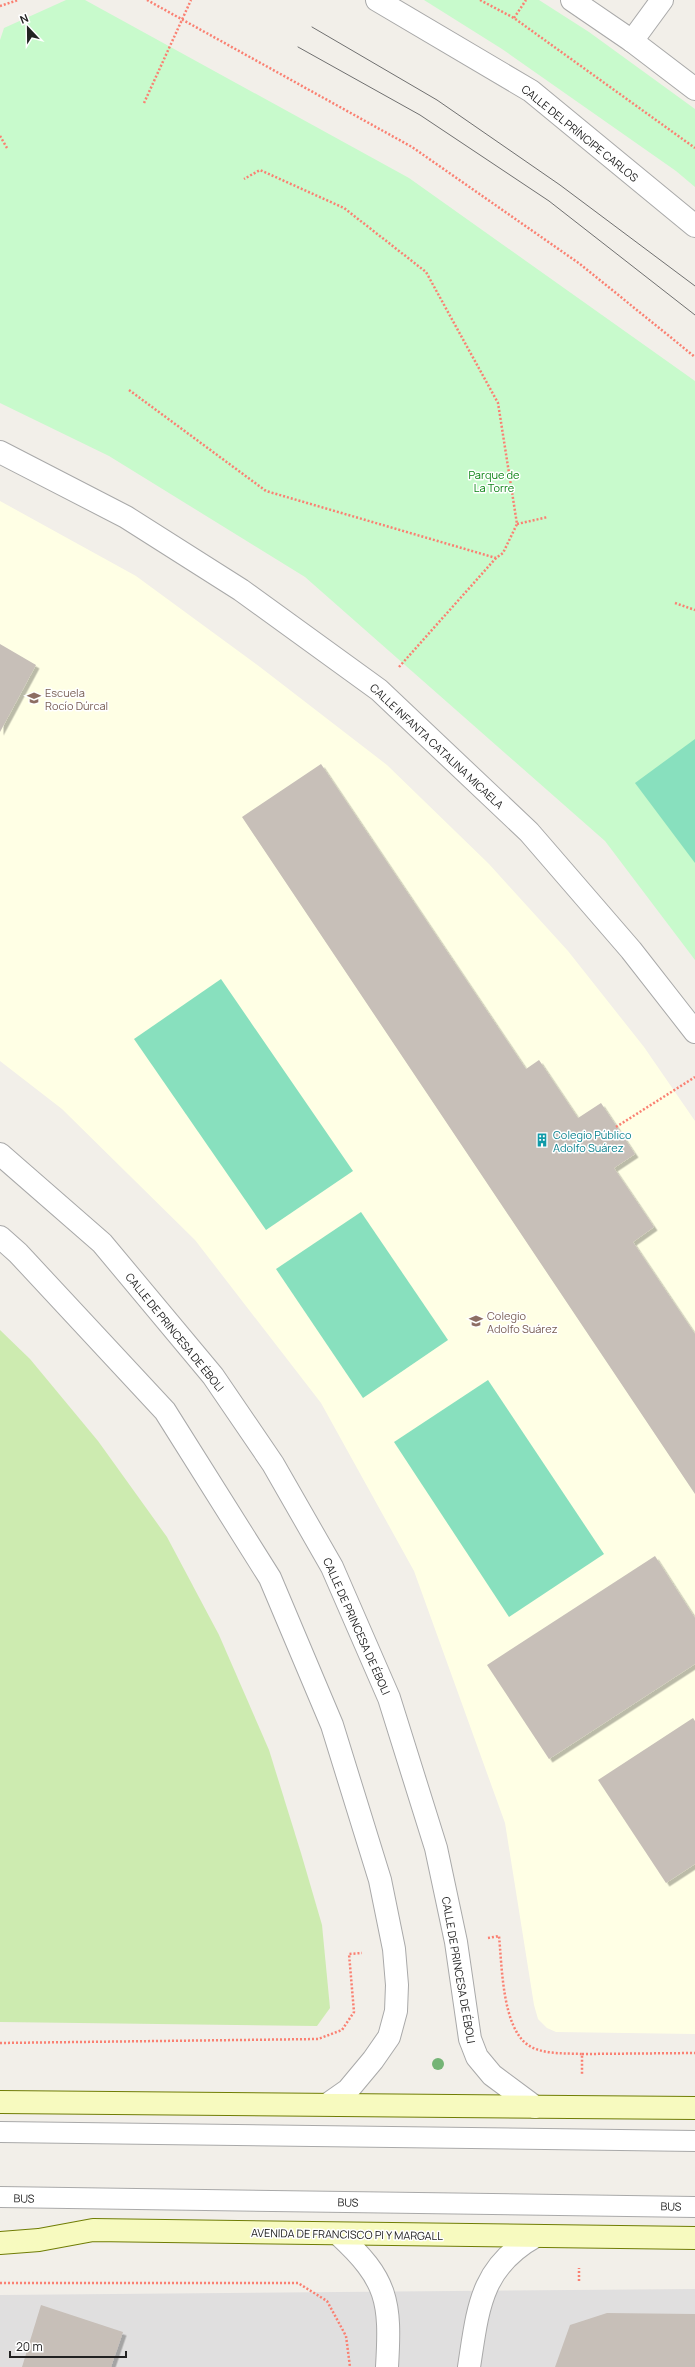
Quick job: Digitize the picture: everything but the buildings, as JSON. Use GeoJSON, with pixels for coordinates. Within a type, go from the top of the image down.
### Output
{"type":"FeatureCollection","features":[{"type":"Feature","properties":{"kind":"street","name":"CALLE DEL PRÍNCIPE CARLOS"},"geometry":{"type":"LineString","coordinates":[[378,0],[531,91],[695,226]]}},
{"type":"Feature","properties":{"kind":"street"},"geometry":{"type":"LineString","coordinates":[[572,0],[632,41],[695,88]]}},
{"type":"Feature","properties":{"kind":"street"},"geometry":{"type":"LineString","coordinates":[[632,41],[662,0]]}},
{"type":"Feature","properties":{"kind":"street","name":"CALLE INFANTA CATALINA MICAELA"},"geometry":{"type":"LineString","coordinates":[[0,452],[132,521],[241,590],[379,690],[529,832],[631,950],[695,1032]]}},
{"type":"Feature","properties":{"kind":"street","name":"CALLE DE PRINCESA DE ÉBOLI"},"geometry":{"type":"LineString","coordinates":[[0,1154],[102,1243],[213,1376],[273,1464],[332,1567],[389,1698],[436,1848],[456,1942],[470,2039],[477,2057],[497,2079],[535,2107]]}},
{"type":"Feature","properties":{"kind":"street"},"geometry":{"type":"LineString","coordinates":[[0,1237],[18,1253],[164,1411],[270,1578],[332,1725],[380,1880],[394,1949],[396,2011],[389,2037],[374,2060],[348,2090],[328,2104]]}},
{"type":"Feature","properties":{"kind":"street"},"geometry":{"type":"LineString","coordinates":[[0,2102],[695,2108]]}},
{"type":"Feature","properties":{"kind":"street","name":"AVENIDA DE FRANCISCO PI Y MARGALL"},"geometry":{"type":"LineString","coordinates":[[0,2243],[39,2240],[93,2230],[695,2238]]}},
{"type":"Feature","properties":{"kind":"street"},"geometry":{"type":"LineString","coordinates":[[338,2234],[357,2252],[376,2277],[386,2299],[389,2331],[387,2367]]}},
{"type":"Feature","properties":{"kind":"street"},"geometry":{"type":"LineString","coordinates":[[469,2367],[478,2311],[488,2282],[503,2261],[518,2247],[536,2236]]}},
{"type":"Feature","properties":{"kind":"lane"},"geometry":{"type":"LineString","coordinates":[[0,2132],[695,2141]]}},
{"type":"Feature","properties":{"kind":"lane","name":"BUS"},"geometry":{"type":"LineString","coordinates":[[0,2198],[695,2206]]}},
{"type":"Feature","properties":{"kind":"path"},"geometry":{"type":"LineString","coordinates":[[0,6],[18,0]]}},
{"type":"Feature","properties":{"kind":"path"},"geometry":{"type":"LineString","coordinates":[[147,0],[412,147],[580,264],[695,356]]}},
{"type":"Feature","properties":{"kind":"path"},"geometry":{"type":"LineString","coordinates":[[144,103],[192,0]]}},
{"type":"Feature","properties":{"kind":"path"},"geometry":{"type":"LineString","coordinates":[[480,0],[514,18],[695,148]]}},
{"type":"Feature","properties":{"kind":"path"},"geometry":{"type":"LineString","coordinates":[[514,18],[526,0]]}},
{"type":"Feature","properties":{"kind":"path"},"geometry":{"type":"LineString","coordinates":[[0,136],[7,148]]}},
{"type":"Feature","properties":{"kind":"path"},"geometry":{"type":"LineString","coordinates":[[244,178],[260,170],[344,208],[426,272],[498,403],[517,524],[503,553],[496,558],[379,690]]}},
{"type":"Feature","properties":{"kind":"path"},"geometry":{"type":"LineString","coordinates":[[129,390],[266,491],[496,558]]}},
{"type":"Feature","properties":{"kind":"path"},"geometry":{"type":"LineString","coordinates":[[517,524],[548,517]]}},
{"type":"Feature","properties":{"kind":"path"},"geometry":{"type":"LineString","coordinates":[[675,603],[695,610]]}},
{"type":"Feature","properties":{"kind":"path"},"geometry":{"type":"LineString","coordinates":[[616,1127],[695,1077]]}},
{"type":"Feature","properties":{"kind":"path"},"geometry":{"type":"LineString","coordinates":[[456,1942],[499,1936],[506,2000],[515,2030],[528,2044],[549,2053],[695,2053]]}},
{"type":"Feature","properties":{"kind":"path"},"geometry":{"type":"LineString","coordinates":[[0,2043],[318,2039],[342,2030],[354,2012],[349,1954],[394,1949]]}},
{"type":"Feature","properties":{"kind":"path"},"geometry":{"type":"LineString","coordinates":[[581,2107],[582,2054]]}},
{"type":"Feature","properties":{"kind":"path"},"geometry":{"type":"LineString","coordinates":[[0,2283],[298,2282],[327,2302],[346,2336],[350,2367]]}},
{"type":"Feature","properties":{"kind":"shaded area","name":"Colegio Adolfo Suárez"},"geometry":{"type":"Polygon","coordinates":[[[0,501],[136,576],[260,667],[387,765],[489,864],[568,951],[644,1047],[695,1121],[695,2034],[556,2032],[547,2028],[538,2019],[534,2005],[505,1823],[414,1571],[321,1403],[195,1240],[62,1109],[0,1061],[0,501]]]}},
{"type":"Feature","properties":{"kind":"shaded area"},"geometry":{"type":"Polygon","coordinates":[[[695,2289],[695,2367],[0,2367],[0,2295],[695,2289]]]}},
{"type":"Feature","properties":{"kind":"green space","name":"Parque de La Torre"},"geometry":{"type":"Polygon","coordinates":[[[66,0],[85,0],[409,178],[695,381],[695,960],[605,841],[305,577],[109,456],[0,403],[0,40],[4,28],[66,0]]]}},
{"type":"Feature","properties":{"kind":"green space"},"geometry":{"type":"Polygon","coordinates":[[[424,0],[539,0],[589,32],[695,109],[695,187],[676,171],[502,49],[424,0]]]}},
{"type":"Feature","properties":{"kind":"green space"},"geometry":{"type":"Polygon","coordinates":[[[695,739],[695,863],[635,783],[695,739]]]}},
{"type":"Feature","properties":{"kind":"green space"},"geometry":{"type":"Polygon","coordinates":[[[221,979],[353,1171],[266,1230],[134,1039],[221,979]]]}},
{"type":"Feature","properties":{"kind":"green space"},"geometry":{"type":"Polygon","coordinates":[[[361,1212],[448,1340],[363,1398],[276,1269],[361,1212]]]}},
{"type":"Feature","properties":{"kind":"green space"},"geometry":{"type":"Polygon","coordinates":[[[0,1330],[30,1359],[98,1441],[167,1537],[219,1635],[269,1750],[322,1925],[330,2008],[317,2026],[0,2022],[0,1330]]]}},
{"type":"Feature","properties":{"kind":"green space"},"geometry":{"type":"Polygon","coordinates":[[[488,1380],[604,1554],[509,1617],[394,1442],[488,1380]]]}},
{"type":"Feature","properties":{"kind":"tram line"},"geometry":{"type":"LineString","coordinates":[[312,27],[437,100],[560,185],[695,286]]}},
{"type":"Feature","properties":{"kind":"tram line"},"geometry":{"type":"LineString","coordinates":[[298,47],[420,115],[549,201],[695,315]]}},
{"type":"Feature","properties":{"kind":"place","name":"Escuela Rocío Dúrcal"},"geometry":{"type":"Point","coordinates":[34,698]}},
{"type":"Feature","properties":{"kind":"place","name":"Colegio Público Adolfo Suárez"},"geometry":{"type":"Point","coordinates":[542,1140]}},
{"type":"Feature","properties":{"kind":"place","name":"Colegio Adolfo Suárez"},"geometry":{"type":"Point","coordinates":[476,1321]}}]}
